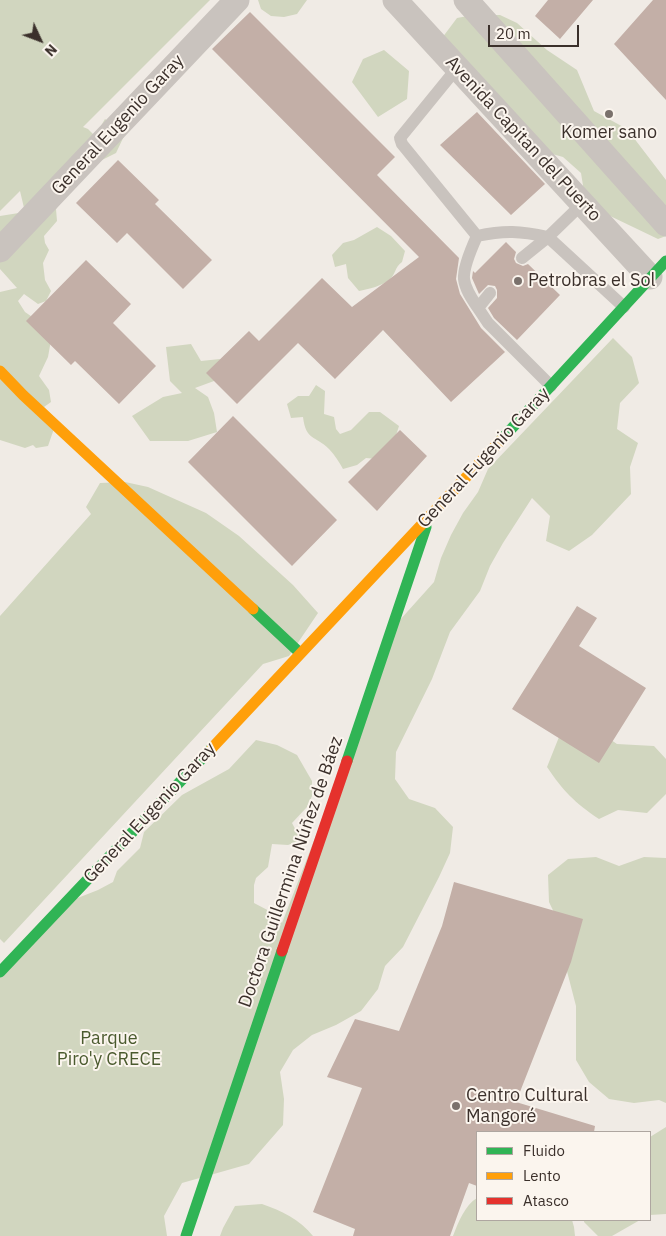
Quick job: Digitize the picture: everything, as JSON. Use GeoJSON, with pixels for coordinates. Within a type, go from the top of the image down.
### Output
{"type":"FeatureCollection","features":[{"type":"Feature","properties":{"kind":"street","name":"General Eugenio Garay"},"geometry":{"type":"LineString","coordinates":[[0,250],[237,0]]}},
{"type":"Feature","properties":{"kind":"street","name":"Avenida Capitan del Puerto"},"geometry":{"type":"LineString","coordinates":[[395,0],[582,204],[658,269]]}},
{"type":"Feature","properties":{"kind":"street"},"geometry":{"type":"LineString","coordinates":[[466,0],[666,224]]}},
{"type":"Feature","properties":{"kind":"street","name":"General Eugenio Garay"},"geometry":{"type":"LineString","coordinates":[[0,972],[428,520],[658,269]]}},
{"type":"Feature","properties":{"kind":"street"},"geometry":{"type":"LineString","coordinates":[[0,371],[300,653]]}},
{"type":"Feature","properties":{"kind":"street","name":"Doctora Guillermina Núñez de Báez"},"geometry":{"type":"LineString","coordinates":[[186,1236],[428,520]]}},
{"type":"Feature","properties":{"kind":"lane"},"geometry":{"type":"LineString","coordinates":[[457,68],[400,138],[402,144],[477,236]]}},
{"type":"Feature","properties":{"kind":"lane"},"geometry":{"type":"LineString","coordinates":[[522,258],[548,237],[582,204]]}},
{"type":"Feature","properties":{"kind":"lane"},"geometry":{"type":"LineString","coordinates":[[477,236],[499,231],[520,232],[548,237],[624,306]]}},
{"type":"Feature","properties":{"kind":"lane"},"geometry":{"type":"LineString","coordinates":[[477,236],[470,251],[464,278],[469,294],[488,323],[552,386]]}},
{"type":"Feature","properties":{"kind":"lane"},"geometry":{"type":"LineString","coordinates":[[478,308],[490,293]]}},
{"type":"Feature","properties":{"kind":"green space"},"geometry":{"type":"Polygon","coordinates":[[[0,0],[210,0],[83,127],[95,136],[105,119],[125,134],[116,153],[88,167],[56,209],[57,221],[44,236],[49,250],[43,263],[45,280],[51,291],[46,301],[38,304],[24,294],[18,301],[25,312],[41,323],[51,340],[48,357],[39,376],[49,390],[51,402],[44,407],[57,420],[48,446],[36,448],[33,445],[25,448],[0,440],[0,292],[17,288],[0,269],[0,216],[25,212],[20,191],[0,211],[0,0]]]}},
{"type":"Feature","properties":{"kind":"green space"},"geometry":{"type":"Polygon","coordinates":[[[258,0],[307,0],[297,14],[284,17],[271,16],[261,9],[258,0]]]}},
{"type":"Feature","properties":{"kind":"green space"},"geometry":{"type":"Polygon","coordinates":[[[473,15],[500,15],[517,23],[547,50],[577,70],[594,111],[627,129],[666,180],[666,236],[658,239],[608,215],[585,198],[581,173],[563,157],[538,150],[442,38],[457,18],[473,15]]]}},
{"type":"Feature","properties":{"kind":"green space"},"geometry":{"type":"Polygon","coordinates":[[[384,50],[409,71],[407,99],[378,117],[352,82],[363,59],[384,50]]]}},
{"type":"Feature","properties":{"kind":"green space"},"geometry":{"type":"Polygon","coordinates":[[[377,227],[391,236],[405,251],[402,262],[392,277],[383,284],[359,291],[348,278],[346,264],[335,267],[332,255],[343,243],[354,240],[377,227]]]}},
{"type":"Feature","properties":{"kind":"green space","name":"Parque Piro'y CRECE"},"geometry":{"type":"Polygon","coordinates":[[[613,338],[632,357],[639,383],[620,403],[617,429],[638,443],[630,467],[631,494],[592,535],[569,551],[546,541],[550,516],[532,498],[490,566],[480,591],[450,632],[432,679],[396,752],[395,779],[409,799],[435,808],[453,827],[450,853],[403,947],[385,966],[378,989],[361,1011],[336,1025],[312,1035],[293,1050],[280,1072],[284,1099],[283,1125],[249,1164],[182,1183],[164,1216],[167,1236],[0,1236],[0,967],[75,899],[113,882],[117,871],[140,848],[144,832],[182,795],[229,769],[256,740],[277,745],[297,755],[312,781],[312,796],[307,807],[292,823],[301,840],[288,845],[272,844],[268,867],[256,878],[254,885],[254,903],[277,915],[282,923],[399,621],[434,582],[441,558],[451,535],[463,513],[478,492],[488,469],[613,338]]]}},
{"type":"Feature","properties":{"kind":"green space"},"geometry":{"type":"Polygon","coordinates":[[[191,344],[201,361],[220,359],[214,381],[195,388],[208,397],[214,413],[217,432],[188,441],[150,441],[132,416],[163,397],[182,393],[170,381],[166,347],[191,344]]]}},
{"type":"Feature","properties":{"kind":"green space"},"geometry":{"type":"Polygon","coordinates":[[[316,385],[325,391],[324,414],[334,417],[336,429],[340,434],[351,430],[369,412],[380,412],[399,426],[390,454],[377,459],[366,458],[357,465],[343,469],[329,449],[309,434],[304,425],[303,417],[291,418],[287,404],[298,396],[309,396],[316,385]]]}},
{"type":"Feature","properties":{"kind":"green space"},"geometry":{"type":"Polygon","coordinates":[[[125,482],[148,487],[206,513],[239,536],[293,585],[318,613],[289,656],[263,664],[4,943],[0,939],[0,616],[91,514],[86,507],[100,483],[125,482]]]}},
{"type":"Feature","properties":{"kind":"green space"},"geometry":{"type":"Polygon","coordinates":[[[586,723],[617,744],[654,746],[666,759],[666,794],[647,813],[618,810],[599,819],[570,796],[547,767],[563,727],[586,723]]]}},
{"type":"Feature","properties":{"kind":"green space"},"geometry":{"type":"Polygon","coordinates":[[[596,857],[619,866],[644,857],[666,858],[666,1103],[659,1100],[634,1103],[609,1099],[589,1082],[576,1060],[576,1006],[562,952],[560,925],[549,902],[548,875],[568,859],[596,857]]]}},
{"type":"Feature","properties":{"kind":"green space"},"geometry":{"type":"Polygon","coordinates":[[[666,1127],[666,1214],[651,1215],[651,1136],[666,1127]]]}},
{"type":"Feature","properties":{"kind":"green space"},"geometry":{"type":"Polygon","coordinates":[[[476,1199],[476,1221],[572,1221],[575,1236],[453,1236],[465,1210],[476,1199]]]}},
{"type":"Feature","properties":{"kind":"green space"},"geometry":{"type":"Polygon","coordinates":[[[262,1204],[290,1216],[313,1236],[220,1236],[235,1206],[262,1204]]]}},
{"type":"Feature","properties":{"kind":"green space"},"geometry":{"type":"Polygon","coordinates":[[[638,1221],[612,1236],[598,1236],[584,1222],[638,1221]]]}},
{"type":"Feature","properties":{"kind":"building"},"geometry":{"type":"Polygon","coordinates":[[[548,0],[593,0],[560,39],[535,16],[548,0]]]}},
{"type":"Feature","properties":{"kind":"building"},"geometry":{"type":"Polygon","coordinates":[[[653,0],[666,0],[666,100],[614,44],[653,0]]]}},
{"type":"Feature","properties":{"kind":"building"},"geometry":{"type":"Polygon","coordinates":[[[250,12],[395,157],[377,175],[459,258],[456,279],[460,294],[481,328],[505,352],[451,402],[383,330],[335,379],[298,343],[237,404],[206,373],[249,331],[259,341],[322,278],[352,307],[419,257],[212,49],[250,12]]]}},
{"type":"Feature","properties":{"kind":"building"},"geometry":{"type":"Polygon","coordinates":[[[477,112],[545,184],[511,215],[440,145],[477,112]]]}},
{"type":"Feature","properties":{"kind":"building"},"geometry":{"type":"Polygon","coordinates":[[[118,160],[159,200],[155,204],[212,260],[183,289],[127,233],[117,243],[76,203],[118,160]]]}},
{"type":"Feature","properties":{"kind":"building"},"geometry":{"type":"Polygon","coordinates":[[[506,242],[516,252],[514,259],[516,263],[523,266],[528,264],[560,295],[517,340],[494,318],[488,308],[497,298],[495,286],[488,285],[479,294],[472,278],[473,271],[475,273],[506,242]]]}},
{"type":"Feature","properties":{"kind":"building"},"geometry":{"type":"Polygon","coordinates":[[[86,260],[131,304],[113,323],[156,366],[119,404],[75,361],[71,365],[26,321],[86,260]]]}},
{"type":"Feature","properties":{"kind":"building"},"geometry":{"type":"Polygon","coordinates":[[[233,416],[337,520],[292,566],[188,462],[233,416]]]}},
{"type":"Feature","properties":{"kind":"building"},"geometry":{"type":"Polygon","coordinates":[[[400,430],[427,456],[377,511],[348,482],[400,430]]]}},
{"type":"Feature","properties":{"kind":"building"},"geometry":{"type":"Polygon","coordinates":[[[577,606],[597,618],[579,646],[646,688],[599,763],[512,709],[577,606]]]}},
{"type":"Feature","properties":{"kind":"building"},"geometry":{"type":"Polygon","coordinates":[[[454,882],[583,919],[571,962],[516,1102],[595,1126],[594,1131],[476,1131],[476,1186],[469,1183],[450,1236],[353,1236],[355,1229],[313,1212],[362,1088],[327,1077],[355,1019],[399,1031],[442,926],[454,882]]]}},
{"type":"Feature","properties":{"kind":"traffic: fast"},"geometry":{"type":"LineString","coordinates":[[501,440],[666,261]]}},
{"type":"Feature","properties":{"kind":"traffic: fast"},"geometry":{"type":"LineString","coordinates":[[347,761],[426,527]]}},
{"type":"Feature","properties":{"kind":"traffic: fast"},"geometry":{"type":"LineString","coordinates":[[253,609],[300,653]]}},
{"type":"Feature","properties":{"kind":"traffic: fast"},"geometry":{"type":"LineString","coordinates":[[0,972],[212,748]]}},
{"type":"Feature","properties":{"kind":"traffic: fast"},"geometry":{"type":"LineString","coordinates":[[186,1236],[282,951]]}},
{"type":"Feature","properties":{"kind":"traffic: slow"},"geometry":{"type":"LineString","coordinates":[[0,371],[23,395],[253,609]]}},
{"type":"Feature","properties":{"kind":"traffic: slow"},"geometry":{"type":"LineString","coordinates":[[212,748],[501,440]]}},
{"type":"Feature","properties":{"kind":"traffic: jam"},"geometry":{"type":"LineString","coordinates":[[282,951],[347,761]]}},
{"type":"Feature","properties":{"kind":"place","name":"Komer sano"},"geometry":{"type":"Point","coordinates":[609,114]}},
{"type":"Feature","properties":{"kind":"place","name":"Petrobras el Sol"},"geometry":{"type":"Point","coordinates":[518,281]}},
{"type":"Feature","properties":{"kind":"place","name":"Centro Cultural Mangoré"},"geometry":{"type":"Point","coordinates":[456,1106]}}]}
